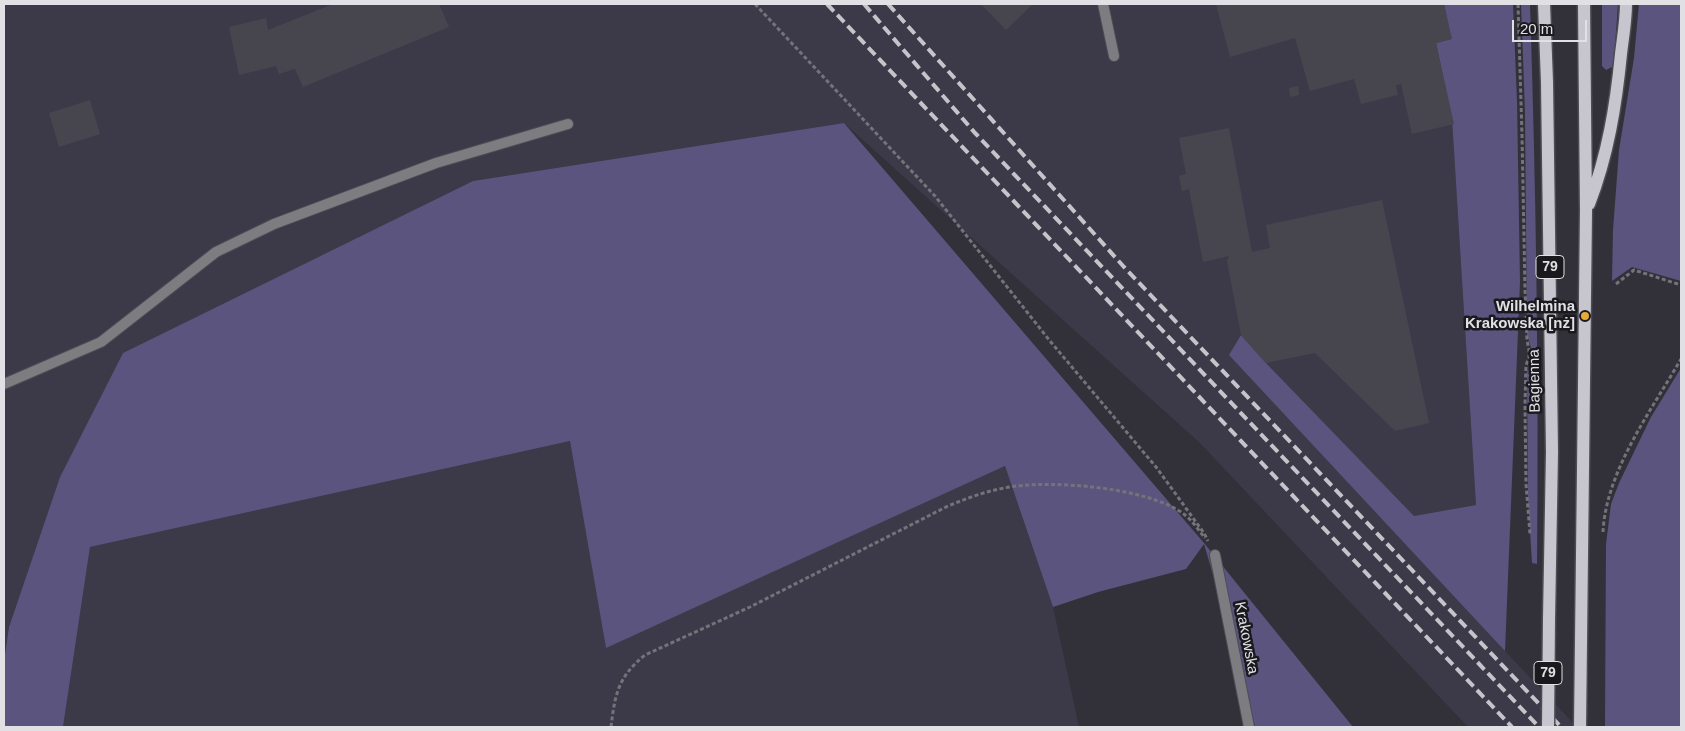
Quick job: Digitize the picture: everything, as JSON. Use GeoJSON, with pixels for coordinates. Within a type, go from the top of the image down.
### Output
{"type":"FeatureCollection","features":[{"type":"Feature","properties":{"kind":"main road","name":"Bagienna"},"geometry":{"type":"LineString","coordinates":[[1544,4],[1552,452],[1548,619],[1548,727]]}},
{"type":"Feature","properties":{"kind":"main road","name":"79"},"geometry":{"type":"LineString","coordinates":[[1580,727],[1586,211],[1584,4]]}},
{"type":"Feature","properties":{"kind":"main road"},"geometry":{"type":"LineString","coordinates":[[1586,211],[1599,178],[1608,146],[1618,82],[1626,4]]}},
{"type":"Feature","properties":{"kind":"street"},"geometry":{"type":"LineString","coordinates":[[1103,4],[1114,56]]}},
{"type":"Feature","properties":{"kind":"street"},"geometry":{"type":"LineString","coordinates":[[4,384],[101,342],[216,252],[274,224],[436,163],[568,124]]}},
{"type":"Feature","properties":{"kind":"street","name":"Krakowska"},"geometry":{"type":"LineString","coordinates":[[1215,555],[1249,727]]}},
{"type":"Feature","properties":{"kind":"path"},"geometry":{"type":"LineString","coordinates":[[756,4],[935,196],[1050,341],[1156,467],[1204,532],[1215,555]]}},
{"type":"Feature","properties":{"kind":"path"},"geometry":{"type":"LineString","coordinates":[[1518,4],[1525,298],[1529,350],[1529,358],[1526,365],[1525,406],[1526,484],[1530,538]]}},
{"type":"Feature","properties":{"kind":"path"},"geometry":{"type":"LineString","coordinates":[[1616,284],[1634,270],[1681,285]]}},
{"type":"Feature","properties":{"kind":"path"},"geometry":{"type":"LineString","coordinates":[[1603,536],[1607,503],[1617,475],[1651,407],[1681,360]]}},
{"type":"Feature","properties":{"kind":"path"},"geometry":{"type":"LineString","coordinates":[[611,727],[615,698],[623,679],[633,665],[645,655],[750,607],[946,507],[978,494],[1006,488],[1037,485],[1107,488],[1135,495],[1166,504],[1186,515],[1206,540],[1215,555]]}},
{"type":"Feature","properties":{"kind":"shaded area"},"geometry":{"type":"Polygon","coordinates":[[[4,4],[1444,4],[1452,39],[1436,43],[1452,119],[1476,505],[1414,516],[1242,336],[1235,346],[1505,651],[1577,727],[1468,727],[1200,443],[844,123],[473,181],[123,353],[60,477],[9,627],[4,661],[4,4]]]}},
{"type":"Feature","properties":{"kind":"shaded area"},"geometry":{"type":"Polygon","coordinates":[[[1444,4],[1513,4],[1517,101],[1520,282],[1505,651],[1229,355],[1241,335],[1414,516],[1476,505],[1452,119],[1436,43],[1451,39],[1444,4]]]}},
{"type":"Feature","properties":{"kind":"shaded area"},"geometry":{"type":"Polygon","coordinates":[[[1521,4],[1530,4],[1532,74],[1537,354],[1537,564],[1532,563],[1528,498],[1527,372],[1532,354],[1527,335],[1525,113],[1521,4]]]}},
{"type":"Feature","properties":{"kind":"shaded area"},"geometry":{"type":"Polygon","coordinates":[[[1602,4],[1618,4],[1614,60],[1612,67],[1606,70],[1602,66],[1602,4]]]}},
{"type":"Feature","properties":{"kind":"shaded area"},"geometry":{"type":"Polygon","coordinates":[[[1639,4],[1681,4],[1681,281],[1632,267],[1612,281],[1613,230],[1619,150],[1634,58],[1639,4]]]}},
{"type":"Feature","properties":{"kind":"shaded area"},"geometry":{"type":"Polygon","coordinates":[[[844,123],[1204,543],[1353,727],[1255,727],[1246,687],[1204,544],[1186,569],[1098,592],[1053,607],[1005,466],[606,648],[570,441],[90,547],[63,727],[4,727],[4,661],[9,627],[60,477],[123,353],[473,181],[844,123]]]}},
{"type":"Feature","properties":{"kind":"shaded area"},"geometry":{"type":"Polygon","coordinates":[[[1681,368],[1681,727],[1605,727],[1606,544],[1611,504],[1619,483],[1651,417],[1681,368]]]}},
{"type":"Feature","properties":{"kind":"shaded area"},"geometry":{"type":"Polygon","coordinates":[[[570,441],[606,647],[1005,466],[1053,607],[1079,727],[63,727],[90,547],[570,441]]]}},
{"type":"Feature","properties":{"kind":"building"},"geometry":{"type":"Polygon","coordinates":[[[333,4],[439,4],[449,27],[303,87],[295,69],[279,74],[276,66],[239,75],[229,27],[266,18],[268,30],[333,4]]]}},
{"type":"Feature","properties":{"kind":"building"},"geometry":{"type":"Polygon","coordinates":[[[981,4],[1033,4],[1006,30],[981,4]]]}},
{"type":"Feature","properties":{"kind":"building"},"geometry":{"type":"Polygon","coordinates":[[[1216,4],[1444,4],[1452,39],[1436,43],[1454,124],[1412,134],[1401,84],[1396,85],[1398,95],[1361,104],[1354,79],[1310,91],[1295,38],[1230,57],[1216,4]]]}},
{"type":"Feature","properties":{"kind":"building"},"geometry":{"type":"Polygon","coordinates":[[[1298,86],[1299,95],[1290,97],[1289,88],[1298,86]]]}},
{"type":"Feature","properties":{"kind":"building"},"geometry":{"type":"Polygon","coordinates":[[[90,100],[100,134],[59,147],[49,113],[90,100]]]}},
{"type":"Feature","properties":{"kind":"building"},"geometry":{"type":"Polygon","coordinates":[[[1229,128],[1252,252],[1270,248],[1266,225],[1382,200],[1429,423],[1395,431],[1315,353],[1266,363],[1241,335],[1227,261],[1229,256],[1203,262],[1189,189],[1182,191],[1179,176],[1186,174],[1179,138],[1229,128]]]}},
{"type":"Feature","properties":{"kind":"railway"},"geometry":{"type":"LineString","coordinates":[[827,4],[1512,727]]}},
{"type":"Feature","properties":{"kind":"railway"},"geometry":{"type":"LineString","coordinates":[[864,4],[975,133],[1539,727]]}},
{"type":"Feature","properties":{"kind":"railway"},"geometry":{"type":"LineString","coordinates":[[888,4],[1124,267],[1561,727]]}},
{"type":"Feature","properties":{"kind":"place","name":"Wilhelmina Krakowska [nż]"},"geometry":{"type":"Point","coordinates":[1585,316]}}]}
